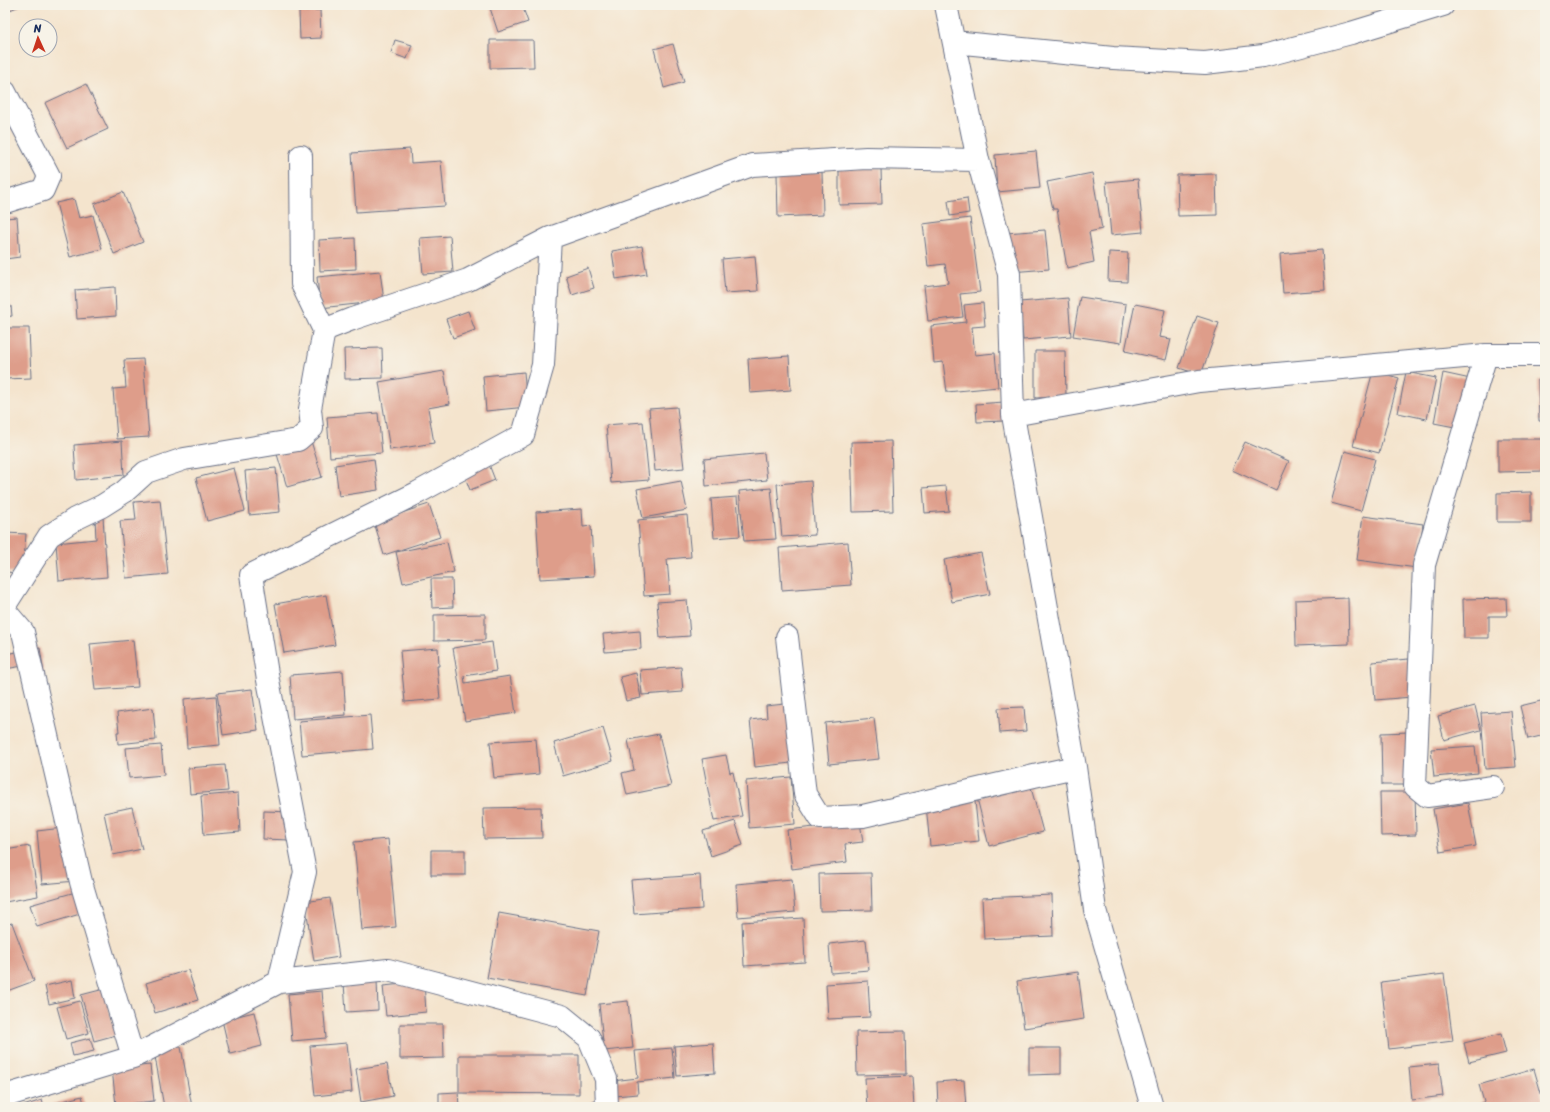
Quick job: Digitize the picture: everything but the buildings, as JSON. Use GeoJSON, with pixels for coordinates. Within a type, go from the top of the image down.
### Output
{"type":"FeatureCollection","features":[{"type":"Feature","properties":{"kind":"street"},"geometry":{"type":"LineString","coordinates":[[946,5],[978,160],[1009,274],[1013,415],[1075,768],[1095,910],[1152,1107]]}},
{"type":"Feature","properties":{"kind":"street"},"geometry":{"type":"LineString","coordinates":[[954,42],[1113,58],[1205,63],[1263,56],[1350,33],[1443,5]]}},
{"type":"Feature","properties":{"kind":"street"},"geometry":{"type":"LineString","coordinates":[[5,92],[50,176],[43,190],[5,202]]}},
{"type":"Feature","properties":{"kind":"street"},"geometry":{"type":"LineString","coordinates":[[5,605],[49,536],[124,492],[146,472],[184,459],[298,440],[312,428],[310,409],[324,330],[302,284],[301,156]]}},
{"type":"Feature","properties":{"kind":"street"},"geometry":{"type":"LineString","coordinates":[[324,330],[352,319],[468,280],[550,238],[752,165],[866,158],[978,160]]}},
{"type":"Feature","properties":{"kind":"street"},"geometry":{"type":"LineString","coordinates":[[279,982],[305,872],[268,680],[251,575],[417,493],[523,435],[543,364],[550,238]]}},
{"type":"Feature","properties":{"kind":"street"},"geometry":{"type":"LineString","coordinates":[[1013,415],[1199,381],[1486,355],[1545,355]]}},
{"type":"Feature","properties":{"kind":"street"},"geometry":{"type":"LineString","coordinates":[[1486,355],[1424,566],[1415,786],[1426,796],[1493,787]]}},
{"type":"Feature","properties":{"kind":"street"},"geometry":{"type":"LineString","coordinates":[[5,611],[23,632],[81,882],[133,1057]]}},
{"type":"Feature","properties":{"kind":"street"},"geometry":{"type":"LineString","coordinates":[[787,637],[805,794],[820,818],[863,816],[1034,776],[1075,768]]}},
{"type":"Feature","properties":{"kind":"street"},"geometry":{"type":"LineString","coordinates":[[5,1096],[133,1057],[279,982],[388,970],[562,1016],[588,1038],[606,1079],[606,1107]]}}]}
